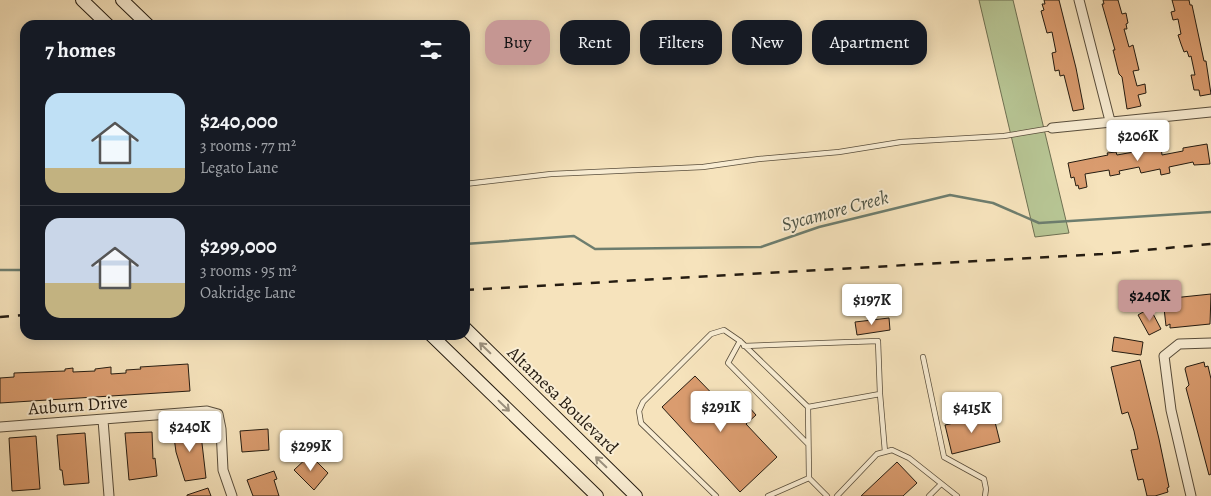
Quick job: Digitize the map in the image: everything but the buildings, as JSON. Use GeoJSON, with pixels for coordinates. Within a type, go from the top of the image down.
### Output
{"type":"FeatureCollection","features":[{"type":"Feature","properties":{"kind":"main road"},"geometry":{"type":"LineString","coordinates":[[82,0],[103,20]]}},
{"type":"Feature","properties":{"kind":"main road"},"geometry":{"type":"LineString","coordinates":[[122,0],[143,20]]}},
{"type":"Feature","properties":{"kind":"main road","name":"Altamesa Boulevard"},"geometry":{"type":"LineString","coordinates":[[470,333],[636,496]]}},
{"type":"Feature","properties":{"kind":"main road"},"geometry":{"type":"LineString","coordinates":[[436,340],[596,496]]}},
{"type":"Feature","properties":{"kind":"street"},"geometry":{"type":"LineString","coordinates":[[1080,0],[1110,121]]}},
{"type":"Feature","properties":{"kind":"street"},"geometry":{"type":"LineString","coordinates":[[1052,128],[1211,112]]}},
{"type":"Feature","properties":{"kind":"street"},"geometry":{"type":"LineString","coordinates":[[1192,496],[1171,410],[1164,356],[1179,344],[1211,342]]}},
{"type":"Feature","properties":{"kind":"street","name":"Auburn Drive"},"geometry":{"type":"LineString","coordinates":[[0,427],[207,411],[218,414],[221,429],[223,470],[232,496]]}},
{"type":"Feature","properties":{"kind":"street"},"geometry":{"type":"LineString","coordinates":[[103,420],[109,496]]}},
{"type":"Feature","properties":{"kind":"lane"},"geometry":{"type":"LineString","coordinates":[[470,183],[551,174],[703,167],[759,159],[839,152],[901,142],[1004,136],[1052,128]]}},
{"type":"Feature","properties":{"kind":"lane"},"geometry":{"type":"LineString","coordinates":[[716,496],[641,423],[639,411],[643,402],[711,334],[724,330],[740,341],[808,407],[809,478],[827,496]]}},
{"type":"Feature","properties":{"kind":"lane"},"geometry":{"type":"LineString","coordinates":[[740,341],[728,363],[808,444]]}},
{"type":"Feature","properties":{"kind":"lane"},"geometry":{"type":"LineString","coordinates":[[744,346],[878,341],[880,394],[886,452]]}},
{"type":"Feature","properties":{"kind":"lane"},"geometry":{"type":"LineString","coordinates":[[923,357],[944,457],[984,479],[985,496]]}},
{"type":"Feature","properties":{"kind":"lane"},"geometry":{"type":"LineString","coordinates":[[808,407],[880,394]]}},
{"type":"Feature","properties":{"kind":"lane"},"geometry":{"type":"LineString","coordinates":[[836,496],[877,454],[892,450],[909,458],[957,496]]}},
{"type":"Feature","properties":{"kind":"lane"},"geometry":{"type":"LineString","coordinates":[[768,496],[809,478]]}},
{"type":"Feature","properties":{"kind":"lane"},"geometry":{"type":"LineString","coordinates":[[929,496],[941,484]]}},
{"type":"Feature","properties":{"kind":"green space"},"geometry":{"type":"Polygon","coordinates":[[[979,0],[1013,0],[1069,233],[1035,237],[979,0]]]}},
{"type":"Feature","properties":{"kind":"waterway","name":"Sycamore Creek"},"geometry":{"type":"LineString","coordinates":[[470,244],[574,236],[595,249],[761,247],[819,227],[950,195],[993,203],[1039,223],[1211,212]]}},
{"type":"Feature","properties":{"kind":"waterway","name":"Sycamore Creek"},"geometry":{"type":"LineString","coordinates":[[0,270],[20,270]]}},
{"type":"Feature","properties":{"kind":"railway"},"geometry":{"type":"LineString","coordinates":[[470,290],[1102,254],[1211,244]]}},
{"type":"Feature","properties":{"kind":"railway"},"geometry":{"type":"LineString","coordinates":[[0,317],[20,315]]}}]}
